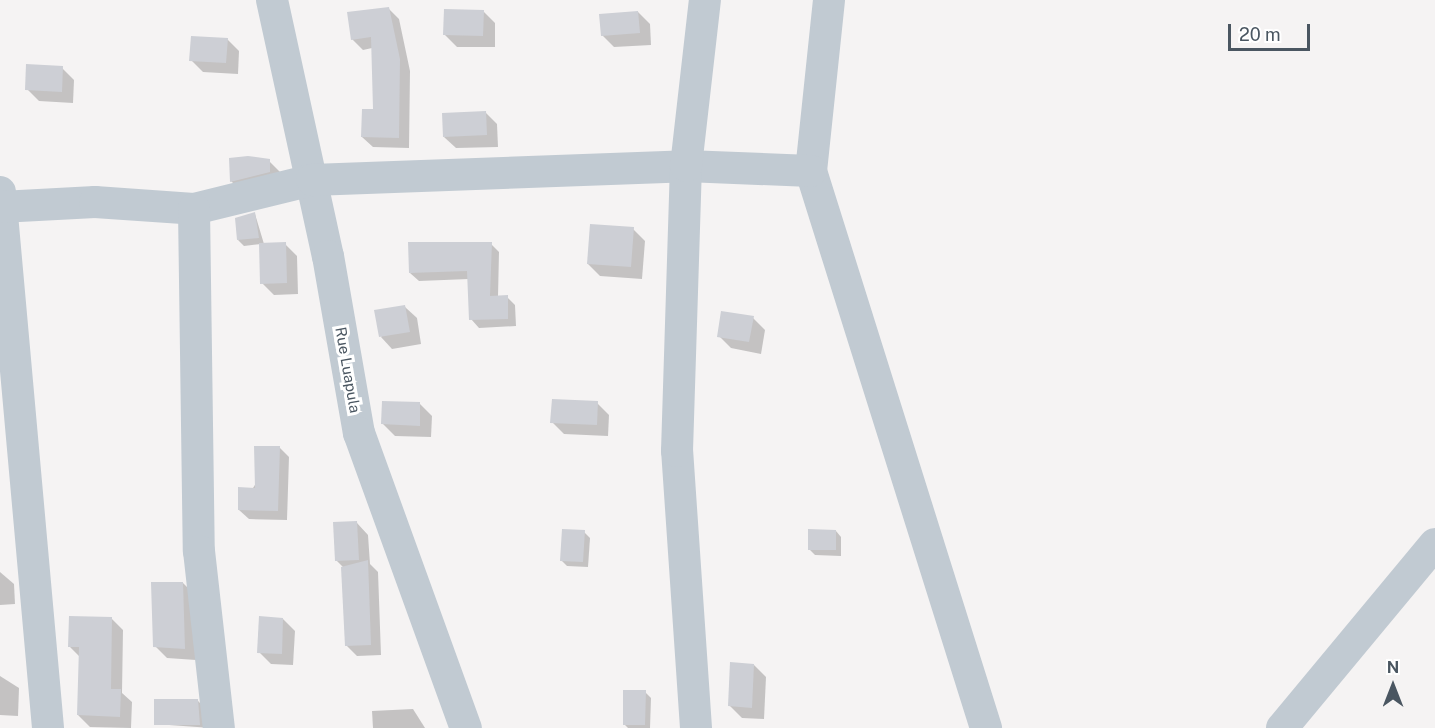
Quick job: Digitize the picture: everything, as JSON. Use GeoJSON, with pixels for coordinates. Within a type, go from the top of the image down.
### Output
{"type":"FeatureCollection","features":[{"type":"Feature","properties":{"kind":"street","name":"Rue Luapula"},"geometry":{"type":"LineString","coordinates":[[272,0],[312,180],[359,433],[466,728]]}},
{"type":"Feature","properties":{"kind":"street"},"geometry":{"type":"LineString","coordinates":[[696,728],[677,451],[686,166],[705,0]]}},
{"type":"Feature","properties":{"kind":"street"},"geometry":{"type":"LineString","coordinates":[[829,0],[811,171],[986,728]]}},
{"type":"Feature","properties":{"kind":"street"},"geometry":{"type":"LineString","coordinates":[[48,728],[1,202],[95,202],[194,209],[312,180],[686,166],[811,171]]}},
{"type":"Feature","properties":{"kind":"street"},"geometry":{"type":"LineString","coordinates":[[194,209],[199,551],[219,728]]}},
{"type":"Feature","properties":{"kind":"street"},"geometry":{"type":"LineString","coordinates":[[1282,728],[1435,544]]}},
{"type":"Feature","properties":{"kind":"building"},"geometry":{"type":"Polygon","coordinates":[[[389,7],[400,59],[399,138],[361,137],[362,109],[373,109],[371,37],[351,40],[347,12],[389,7]]]}},
{"type":"Feature","properties":{"kind":"building"},"geometry":{"type":"Polygon","coordinates":[[[444,9],[484,10],[483,36],[443,35],[444,9]]]}},
{"type":"Feature","properties":{"kind":"building"},"geometry":{"type":"Polygon","coordinates":[[[638,11],[640,33],[601,36],[599,14],[638,11]]]}},
{"type":"Feature","properties":{"kind":"building"},"geometry":{"type":"Polygon","coordinates":[[[191,36],[228,38],[226,63],[189,61],[191,36]]]}},
{"type":"Feature","properties":{"kind":"building"},"geometry":{"type":"Polygon","coordinates":[[[26,64],[63,66],[62,92],[25,90],[26,64]]]}},
{"type":"Feature","properties":{"kind":"building"},"geometry":{"type":"Polygon","coordinates":[[[486,111],[487,135],[443,137],[442,113],[486,111]]]}},
{"type":"Feature","properties":{"kind":"building"},"geometry":{"type":"Polygon","coordinates":[[[248,156],[270,159],[270,172],[230,182],[229,158],[248,156]]]}},
{"type":"Feature","properties":{"kind":"building"},"geometry":{"type":"Polygon","coordinates":[[[255,212],[259,238],[237,240],[235,218],[255,212]]]}},
{"type":"Feature","properties":{"kind":"building"},"geometry":{"type":"Polygon","coordinates":[[[590,224],[634,227],[631,267],[587,264],[590,224]]]}},
{"type":"Feature","properties":{"kind":"building"},"geometry":{"type":"Polygon","coordinates":[[[286,242],[287,283],[260,284],[259,243],[286,242]]]}},
{"type":"Feature","properties":{"kind":"building"},"geometry":{"type":"Polygon","coordinates":[[[408,242],[492,242],[490,296],[508,295],[508,319],[469,320],[467,271],[409,273],[408,242]]]}},
{"type":"Feature","properties":{"kind":"building"},"geometry":{"type":"Polygon","coordinates":[[[405,305],[410,332],[379,337],[374,310],[405,305]]]}},
{"type":"Feature","properties":{"kind":"building"},"geometry":{"type":"Polygon","coordinates":[[[721,311],[754,316],[749,342],[717,337],[721,311]]]}},
{"type":"Feature","properties":{"kind":"building"},"geometry":{"type":"Polygon","coordinates":[[[552,399],[598,401],[597,425],[550,423],[552,399]]]}},
{"type":"Feature","properties":{"kind":"building"},"geometry":{"type":"Polygon","coordinates":[[[382,401],[420,402],[420,426],[381,424],[382,401]]]}},
{"type":"Feature","properties":{"kind":"building"},"geometry":{"type":"Polygon","coordinates":[[[254,446],[280,446],[278,511],[238,510],[238,487],[255,488],[254,446]]]}},
{"type":"Feature","properties":{"kind":"building"},"geometry":{"type":"Polygon","coordinates":[[[357,521],[359,560],[335,561],[333,522],[357,521]]]}},
{"type":"Feature","properties":{"kind":"building"},"geometry":{"type":"Polygon","coordinates":[[[562,529],[585,530],[583,562],[560,561],[562,529]]]}},
{"type":"Feature","properties":{"kind":"building"},"geometry":{"type":"Polygon","coordinates":[[[808,529],[836,530],[836,550],[808,550],[808,529]]]}},
{"type":"Feature","properties":{"kind":"building"},"geometry":{"type":"Polygon","coordinates":[[[368,560],[371,645],[345,646],[341,567],[368,560]]]}},
{"type":"Feature","properties":{"kind":"building"},"geometry":{"type":"Polygon","coordinates":[[[151,582],[183,582],[185,649],[153,647],[151,582]]]}},
{"type":"Feature","properties":{"kind":"building"},"geometry":{"type":"Polygon","coordinates":[[[69,616],[112,617],[111,689],[121,689],[120,717],[77,715],[79,647],[68,647],[69,616]]]}},
{"type":"Feature","properties":{"kind":"building"},"geometry":{"type":"Polygon","coordinates":[[[259,616],[283,618],[282,654],[257,653],[259,616]]]}},
{"type":"Feature","properties":{"kind":"building"},"geometry":{"type":"Polygon","coordinates":[[[730,662],[754,664],[752,708],[728,706],[730,662]]]}},
{"type":"Feature","properties":{"kind":"building"},"geometry":{"type":"Polygon","coordinates":[[[623,690],[646,690],[645,725],[623,725],[623,690]]]}},
{"type":"Feature","properties":{"kind":"building"},"geometry":{"type":"Polygon","coordinates":[[[154,699],[198,699],[200,725],[154,725],[154,699]]]}}]}
